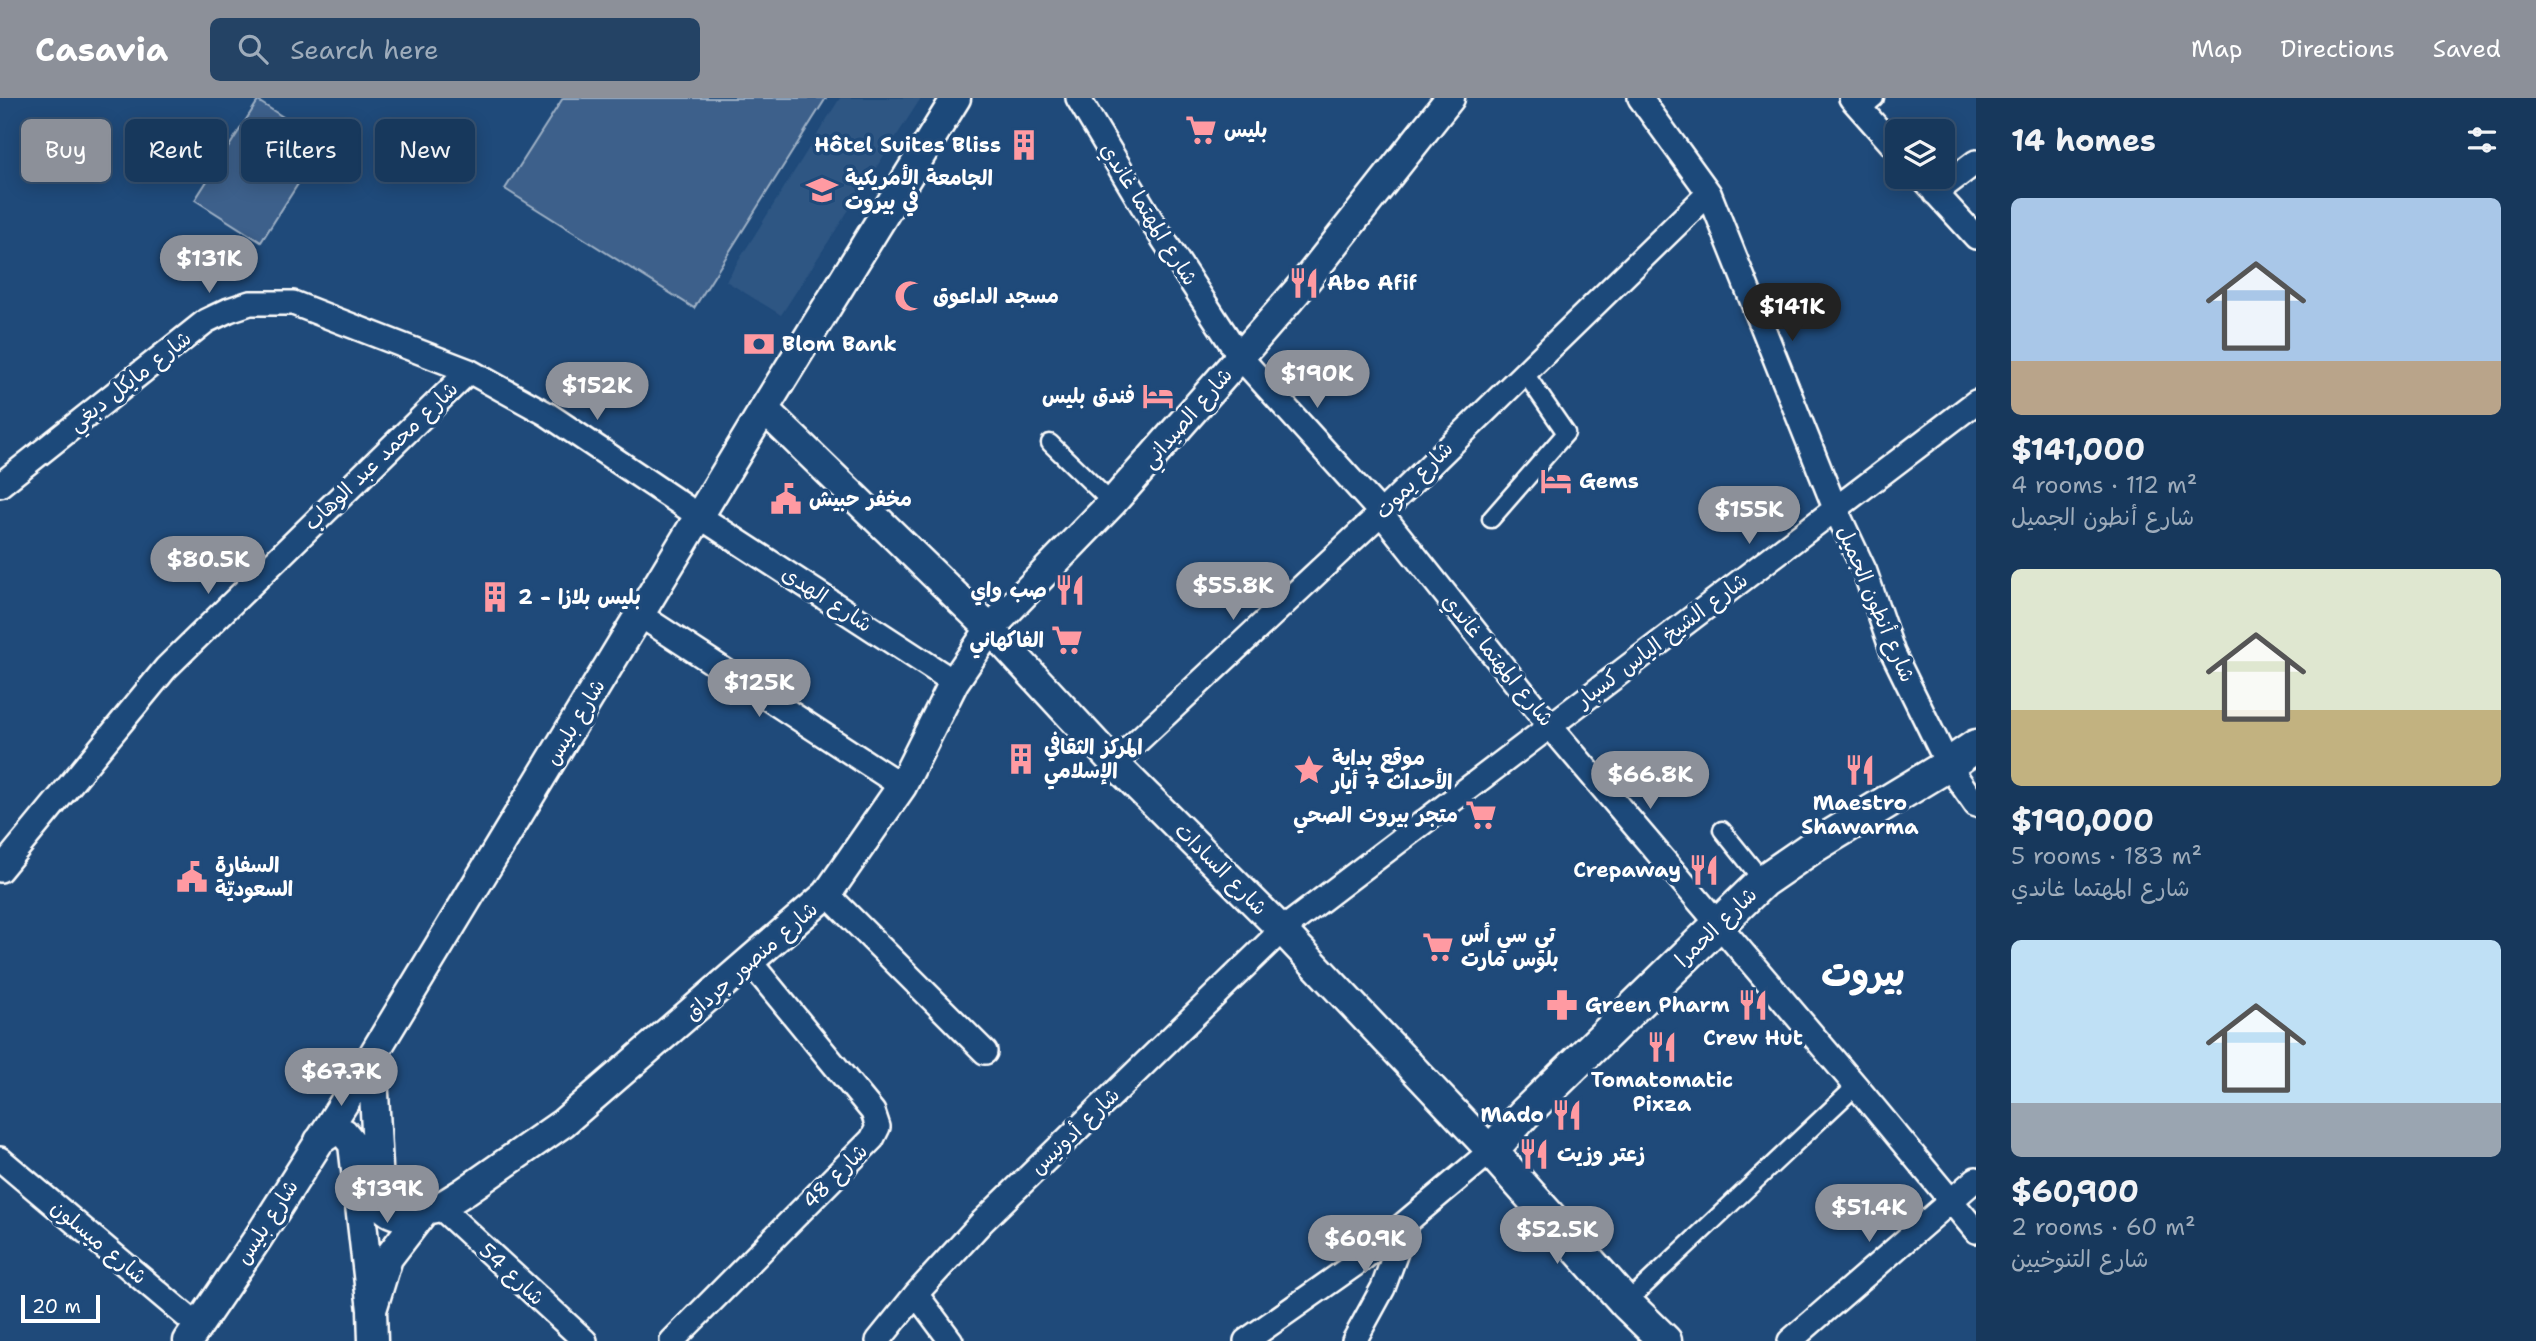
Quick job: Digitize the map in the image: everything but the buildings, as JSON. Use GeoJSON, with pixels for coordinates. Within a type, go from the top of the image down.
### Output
{"type":"FeatureCollection","features":[{"type":"Feature","properties":{"kind":"main road","name":"شارع الحمرا"},"geometry":{"type":"LineString","coordinates":[[1491,1151],[1524,1114],[1763,881],[1811,848],[1976,746]]}},
{"type":"Feature","properties":{"kind":"main road","name":"شارع السادات"},"geometry":{"type":"LineString","coordinates":[[1491,1151],[1626,1303],[1665,1341]]}},
{"type":"Feature","properties":{"kind":"street","name":"شارع بليس"},"geometry":{"type":"LineString","coordinates":[[193,1333],[258,1238],[372,1058],[764,409],[956,98]]}},
{"type":"Feature","properties":{"kind":"street","name":"شارع المهتما غاندي"},"geometry":{"type":"LineString","coordinates":[[1078,98],[1156,228],[1240,357],[1381,513],[1550,726],[1976,1231]]}},
{"type":"Feature","properties":{"kind":"street","name":"شارع الصيداني"},"geometry":{"type":"LineString","coordinates":[[990,629],[1112,503],[1240,357],[1304,282],[1450,98]]}},
{"type":"Feature","properties":{"kind":"street","name":"شارع أنطون الجميل"},"geometry":{"type":"LineString","coordinates":[[1640,98],[1709,193],[1835,508],[1865,572],[1893,653],[1948,765],[1976,805]]}},
{"type":"Feature","properties":{"kind":"street"},"geometry":{"type":"LineString","coordinates":[[1862,102],[1885,134]]}},
{"type":"Feature","properties":{"kind":"street"},"geometry":{"type":"LineString","coordinates":[[1955,172],[1976,162]]}},
{"type":"Feature","properties":{"kind":"street"},"geometry":{"type":"LineString","coordinates":[[1932,189],[1976,237]]}},
{"type":"Feature","properties":{"kind":"street","name":"شارع يموت"},"geometry":{"type":"LineString","coordinates":[[1114,763],[1381,513],[1709,193]]}},
{"type":"Feature","properties":{"kind":"street","name":"شارع مايكل دبغي"},"geometry":{"type":"LineString","coordinates":[[0,485],[206,321],[250,303],[293,303],[469,370]]}},
{"type":"Feature","properties":{"kind":"street","name":"شارع محمد عبد الوهاب"},"geometry":{"type":"LineString","coordinates":[[0,870],[166,668],[469,370],[547,414],[699,516]]}},
{"type":"Feature","properties":{"kind":"street"},"geometry":{"type":"LineString","coordinates":[[1491,519],[1566,433],[1524,372]]}},
{"type":"Feature","properties":{"kind":"street","name":"شارع الشيخ الياس كسبار"},"geometry":{"type":"LineString","coordinates":[[1282,930],[1976,402]]}},
{"type":"Feature","properties":{"kind":"street","name":"شارع السادات"},"geometry":{"type":"LineString","coordinates":[[764,409],[990,629],[1114,763],[1282,930],[1491,1151]]}},
{"type":"Feature","properties":{"kind":"street"},"geometry":{"type":"LineString","coordinates":[[1050,443],[1112,503]]}},
{"type":"Feature","properties":{"kind":"street","name":"شارع الهدى"},"geometry":{"type":"LineString","coordinates":[[699,516],[954,682]]}},
{"type":"Feature","properties":{"kind":"street"},"geometry":{"type":"LineString","coordinates":[[640,615],[902,786]]}},
{"type":"Feature","properties":{"kind":"street","name":"شارع منصور جرداق"},"geometry":{"type":"LineString","coordinates":[[372,1058],[380,1203],[386,1212],[395,1216],[406,1216],[432,1208],[564,1124],[827,894],[902,786],[954,682],[990,629]]}},
{"type":"Feature","properties":{"kind":"street"},"geometry":{"type":"LineString","coordinates":[[1722,830],[1763,881]]}},
{"type":"Feature","properties":{"kind":"street"},"geometry":{"type":"LineString","coordinates":[[827,894],[985,1052]]}},
{"type":"Feature","properties":{"kind":"street","name":"شارع أدونيس"},"geometry":{"type":"LineString","coordinates":[[878,1341],[916,1294],[982,1222],[1282,930]]}},
{"type":"Feature","properties":{"kind":"street","name":"شارع 48"},"geometry":{"type":"LineString","coordinates":[[671,1341],[872,1139],[877,1126],[873,1112],[750,962]]}},
{"type":"Feature","properties":{"kind":"street"},"geometry":{"type":"LineString","coordinates":[[1626,1303],[1856,1086]]}},
{"type":"Feature","properties":{"kind":"street"},"geometry":{"type":"LineString","coordinates":[[319,1141],[334,1131],[344,1133],[353,1144],[372,1310],[373,1341]]}},
{"type":"Feature","properties":{"kind":"street"},"geometry":{"type":"LineString","coordinates":[[1246,1341],[1361,1261],[1491,1151]]}},
{"type":"Feature","properties":{"kind":"street","name":"شارع ميسلون"},"geometry":{"type":"LineString","coordinates":[[0,1159],[193,1333]]}},
{"type":"Feature","properties":{"kind":"street"},"geometry":{"type":"LineString","coordinates":[[1804,1337],[1976,1179]]}},
{"type":"Feature","properties":{"kind":"street","name":"شارع منصور جرداق"},"geometry":{"type":"LineString","coordinates":[[372,1310],[388,1258],[432,1208]]}},
{"type":"Feature","properties":{"kind":"street","name":"شارع 54"},"geometry":{"type":"LineString","coordinates":[[432,1208],[585,1341]]}},
{"type":"Feature","properties":{"kind":"street"},"geometry":{"type":"LineString","coordinates":[[1354,1341],[1383,1287],[1407,1222]]}},
{"type":"Feature","properties":{"kind":"street"},"geometry":{"type":"LineString","coordinates":[[916,1294],[951,1341]]}},
{"type":"Feature","properties":{"kind":"shaded area"},"geometry":{"type":"Polygon","coordinates":[[[563,98],[826,98],[694,308],[505,189],[563,98]]]}},
{"type":"Feature","properties":{"kind":"shaded area","name":"الجامعة الأمريكية في بيروت"},"geometry":{"type":"Polygon","coordinates":[[[840,98],[921,98],[781,315],[726,281],[840,98]]]}},
{"type":"Feature","properties":{"kind":"shaded area"},"geometry":{"type":"Polygon","coordinates":[[[258,101],[286,119],[247,119],[258,101]]]}},
{"type":"Feature","properties":{"kind":"shaded area"},"geometry":{"type":"Polygon","coordinates":[[[241,128],[241,182],[299,182],[261,242],[195,200],[206,182],[227,182],[227,150],[241,128]]]}},
{"type":"Feature","properties":{"kind":"place","name":"بليس"},"geometry":{"type":"Point","coordinates":[1201,130]}},
{"type":"Feature","properties":{"kind":"place","name":"Hôtel Suites Bliss"},"geometry":{"type":"Point","coordinates":[1024,145]}},
{"type":"Feature","properties":{"kind":"place","name":"الجامعة الأمريكية في بيروت"},"geometry":{"type":"Point","coordinates":[822,190]}},
{"type":"Feature","properties":{"kind":"place","name":"Abo Afif"},"geometry":{"type":"Point","coordinates":[1304,283]}},
{"type":"Feature","properties":{"kind":"place","name":"مسجد الداعوق"},"geometry":{"type":"Point","coordinates":[910,296]}},
{"type":"Feature","properties":{"kind":"place","name":"Blom Bank"},"geometry":{"type":"Point","coordinates":[759,344]}},
{"type":"Feature","properties":{"kind":"place","name":"فندق بليس"},"geometry":{"type":"Point","coordinates":[1158,396]}},
{"type":"Feature","properties":{"kind":"place","name":"Gems"},"geometry":{"type":"Point","coordinates":[1556,481]}},
{"type":"Feature","properties":{"kind":"place","name":"مخفر حبيش"},"geometry":{"type":"Point","coordinates":[786,499]}},
{"type":"Feature","properties":{"kind":"place","name":"صب واي"},"geometry":{"type":"Point","coordinates":[1070,590]}},
{"type":"Feature","properties":{"kind":"place","name":"2 - بليس بلازا"},"geometry":{"type":"Point","coordinates":[495,597]}},
{"type":"Feature","properties":{"kind":"place","name":"الفاكهاني"},"geometry":{"type":"Point","coordinates":[1067,640]}},
{"type":"Feature","properties":{"kind":"place","name":"المركز الثقافي الإسلامي"},"geometry":{"type":"Point","coordinates":[1021,759]}},
{"type":"Feature","properties":{"kind":"place","name":"موقع بداية الأحداث 7 أيار"},"geometry":{"type":"Point","coordinates":[1309,770]}},
{"type":"Feature","properties":{"kind":"place","name":"Maestro Shawarma"},"geometry":{"type":"Point","coordinates":[1860,770]}},
{"type":"Feature","properties":{"kind":"place","name":"متجر بيروت الصحي"},"geometry":{"type":"Point","coordinates":[1481,815]}},
{"type":"Feature","properties":{"kind":"place","name":"Crepaway"},"geometry":{"type":"Point","coordinates":[1704,870]}},
{"type":"Feature","properties":{"kind":"place","name":"السفارة السعوديّة"},"geometry":{"type":"Point","coordinates":[192,877]}},
{"type":"Feature","properties":{"kind":"place","name":"تي سي أس بلوس مارت"},"geometry":{"type":"Point","coordinates":[1438,947]}},
{"type":"Feature","properties":{"kind":"place","name":"Green Pharm"},"geometry":{"type":"Point","coordinates":[1562,1005]}},
{"type":"Feature","properties":{"kind":"place","name":"Crew Hut"},"geometry":{"type":"Point","coordinates":[1753,1005]}},
{"type":"Feature","properties":{"kind":"place","name":"Tomatomatic Pixza"},"geometry":{"type":"Point","coordinates":[1662,1047]}},
{"type":"Feature","properties":{"kind":"place","name":"Mado"},"geometry":{"type":"Point","coordinates":[1567,1115]}},
{"type":"Feature","properties":{"kind":"place","name":"زعتر وزيت"},"geometry":{"type":"Point","coordinates":[1534,1154]}},
{"type":"Feature","properties":{"kind":"district","name":"بيروت"},"geometry":{"type":"Point","coordinates":[1863,974]}}]}
